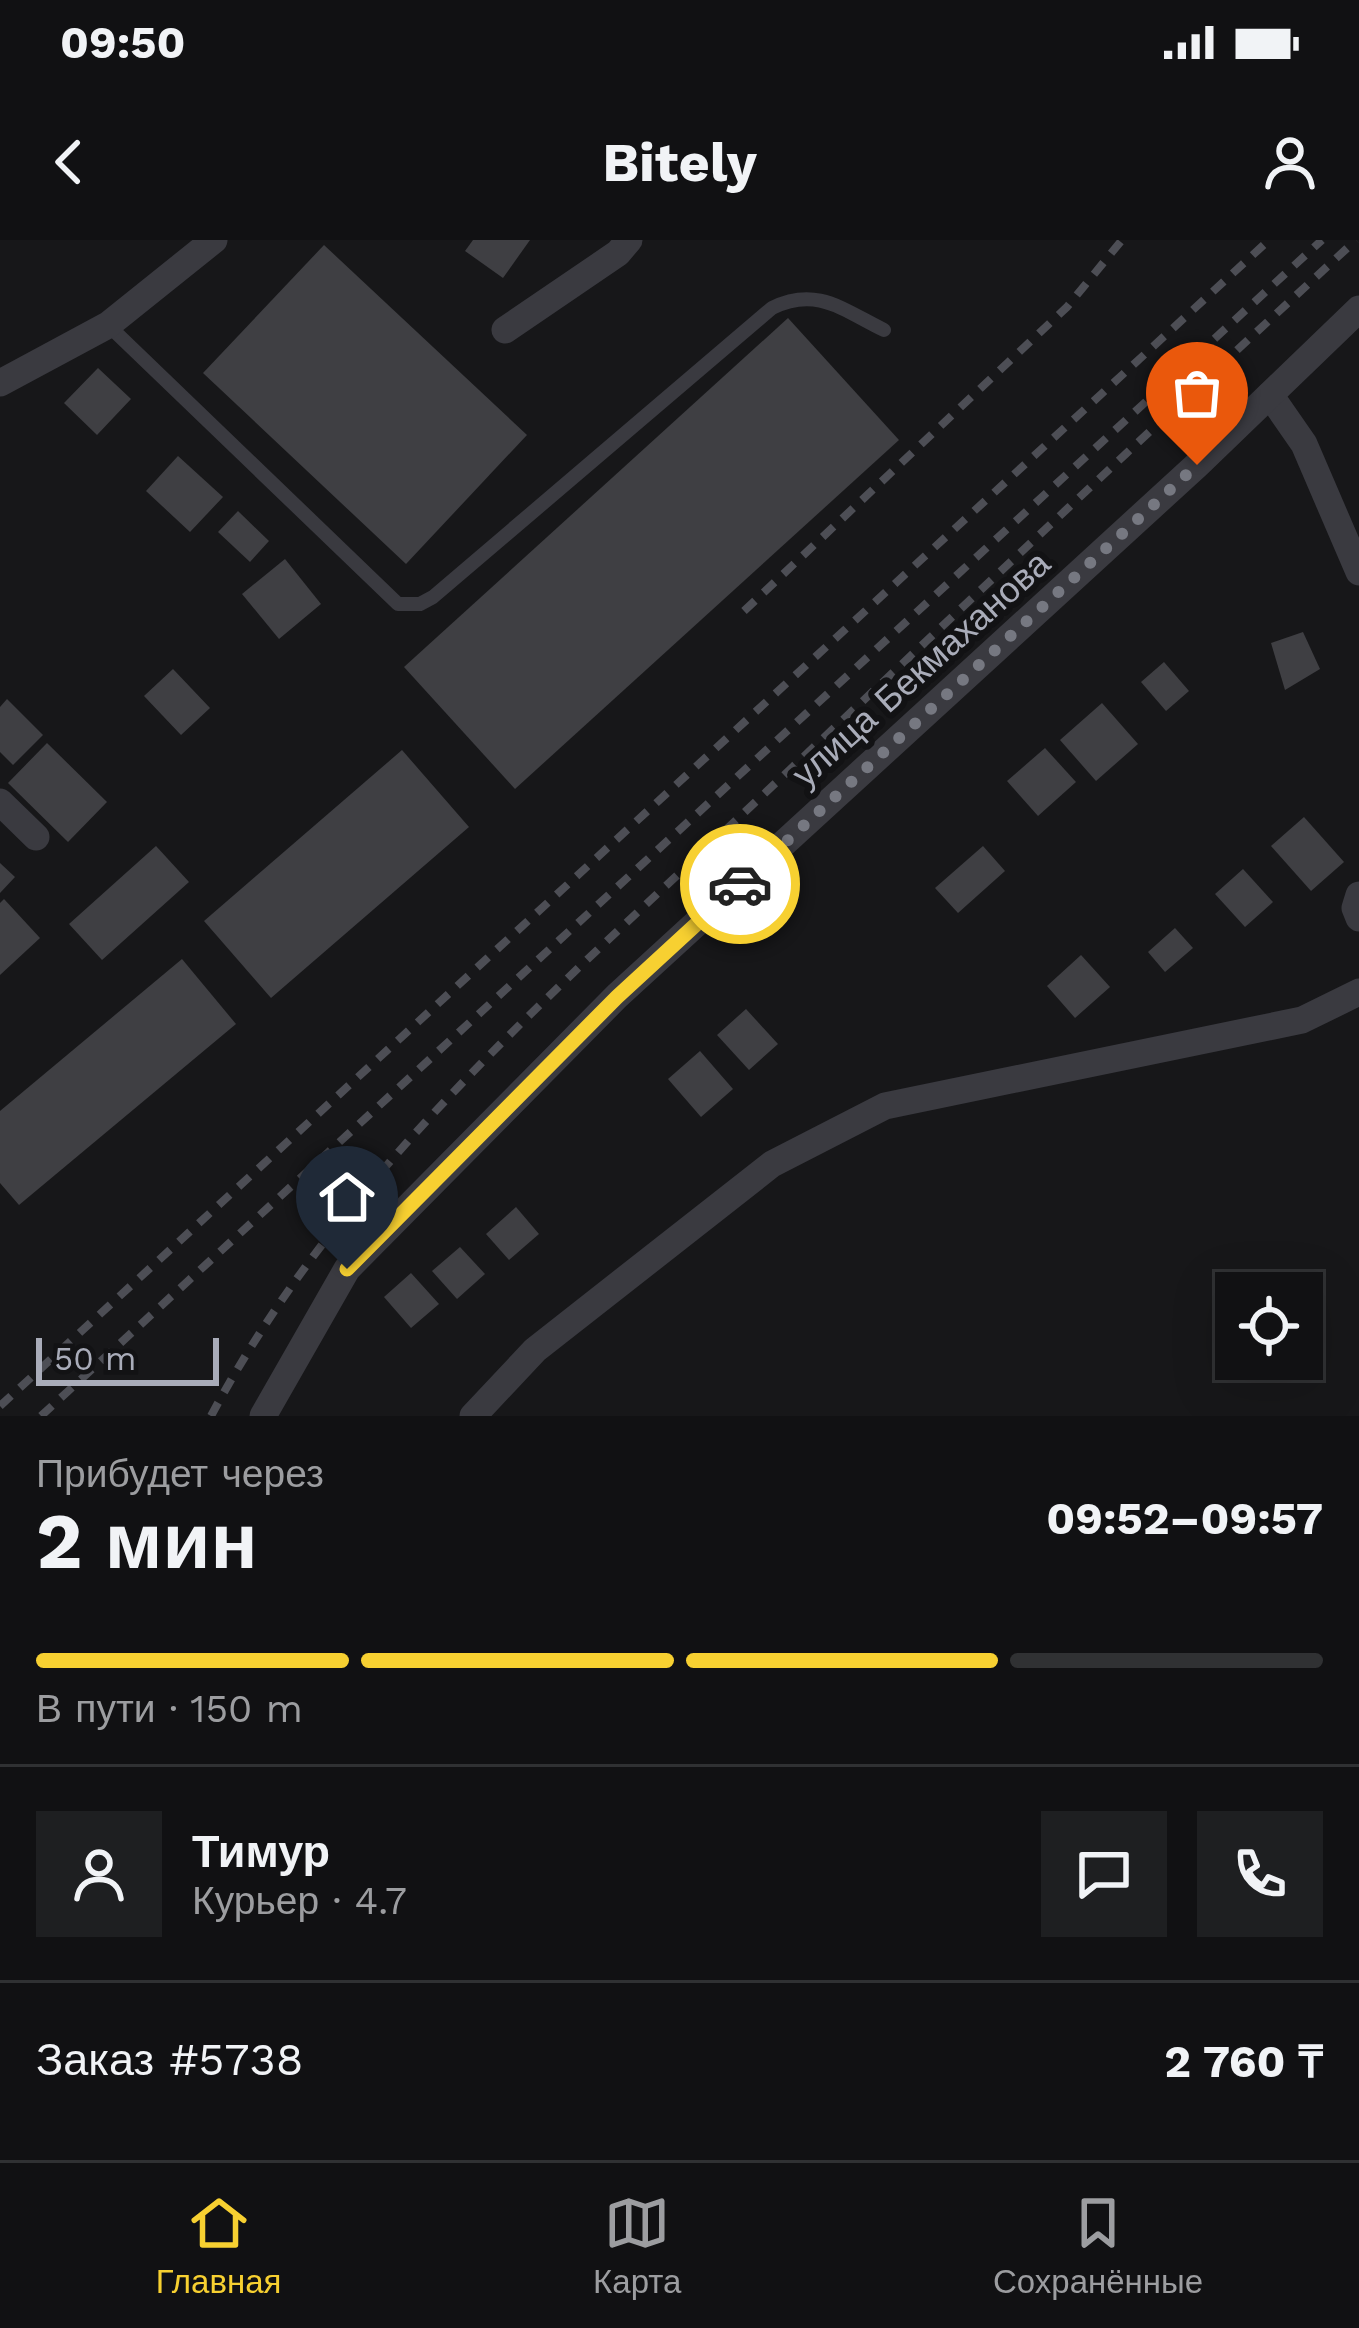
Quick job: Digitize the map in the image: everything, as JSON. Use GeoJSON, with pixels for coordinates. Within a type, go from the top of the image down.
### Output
{"type":"FeatureCollection","features":[{"type":"Feature","properties":{"kind":"street"},"geometry":{"type":"LineString","coordinates":[[0,383],[108,326],[214,240]]}},
{"type":"Feature","properties":{"kind":"street"},"geometry":{"type":"LineString","coordinates":[[505,330],[618,253],[629,240]]}},
{"type":"Feature","properties":{"kind":"street","name":"улица Бекмаханова"},"geometry":{"type":"LineString","coordinates":[[263,1416],[347,1269],[617,997],[1359,309]]}},
{"type":"Feature","properties":{"kind":"street"},"geometry":{"type":"LineString","coordinates":[[1270,394],[1304,444],[1359,572]]}},
{"type":"Feature","properties":{"kind":"street"},"geometry":{"type":"LineString","coordinates":[[0,802],[36,837]]}},
{"type":"Feature","properties":{"kind":"street"},"geometry":{"type":"LineString","coordinates":[[1359,895],[1355,908],[1359,918]]}},
{"type":"Feature","properties":{"kind":"street"},"geometry":{"type":"LineString","coordinates":[[473,1416],[535,1351],[772,1164],[885,1106],[1303,1020],[1359,992]]}},
{"type":"Feature","properties":{"kind":"lane"},"geometry":{"type":"LineString","coordinates":[[108,326],[398,604],[408,606],[433,597],[772,308],[789,299],[814,296],[884,330]]}},
{"type":"Feature","properties":{"kind":"building"},"geometry":{"type":"Polygon","coordinates":[[[473,240],[530,240],[503,278],[465,251],[473,240]]]}},
{"type":"Feature","properties":{"kind":"building"},"geometry":{"type":"Polygon","coordinates":[[[324,245],[527,435],[406,564],[203,373],[324,245]]]}},
{"type":"Feature","properties":{"kind":"building"},"geometry":{"type":"Polygon","coordinates":[[[788,318],[899,440],[515,789],[404,667],[788,318]]]}},
{"type":"Feature","properties":{"kind":"building"},"geometry":{"type":"Polygon","coordinates":[[[98,368],[131,399],[97,435],[64,403],[98,368]]]}},
{"type":"Feature","properties":{"kind":"building"},"geometry":{"type":"Polygon","coordinates":[[[178,456],[223,497],[190,532],[146,491],[178,456]]]}},
{"type":"Feature","properties":{"kind":"building"},"geometry":{"type":"Polygon","coordinates":[[[238,511],[269,541],[250,562],[218,532],[238,511]]]}},
{"type":"Feature","properties":{"kind":"building"},"geometry":{"type":"Polygon","coordinates":[[[285,559],[321,604],[279,639],[242,594],[285,559]]]}},
{"type":"Feature","properties":{"kind":"building"},"geometry":{"type":"Polygon","coordinates":[[[1303,632],[1320,669],[1285,690],[1271,643],[1303,632]]]}},
{"type":"Feature","properties":{"kind":"building"},"geometry":{"type":"Polygon","coordinates":[[[1164,662],[1189,691],[1166,711],[1141,682],[1164,662]]]}},
{"type":"Feature","properties":{"kind":"building"},"geometry":{"type":"Polygon","coordinates":[[[173,669],[210,708],[181,735],[144,696],[173,669]]]}},
{"type":"Feature","properties":{"kind":"building"},"geometry":{"type":"Polygon","coordinates":[[[7,699],[43,735],[13,765],[0,752],[0,707],[7,699]]]}},
{"type":"Feature","properties":{"kind":"building"},"geometry":{"type":"Polygon","coordinates":[[[1102,703],[1138,744],[1096,781],[1060,740],[1102,703]]]}},
{"type":"Feature","properties":{"kind":"building"},"geometry":{"type":"Polygon","coordinates":[[[47,743],[107,802],[68,842],[8,783],[47,743]]]}},
{"type":"Feature","properties":{"kind":"building"},"geometry":{"type":"Polygon","coordinates":[[[1045,748],[1076,782],[1038,816],[1007,781],[1045,748]]]}},
{"type":"Feature","properties":{"kind":"building"},"geometry":{"type":"Polygon","coordinates":[[[402,750],[469,827],[271,998],[204,921],[402,750]]]}},
{"type":"Feature","properties":{"kind":"building"},"geometry":{"type":"Polygon","coordinates":[[[1304,817],[1344,862],[1311,891],[1271,846],[1304,817]]]}},
{"type":"Feature","properties":{"kind":"building"},"geometry":{"type":"Polygon","coordinates":[[[156,846],[189,882],[102,960],[69,924],[156,846]]]}},
{"type":"Feature","properties":{"kind":"building"},"geometry":{"type":"Polygon","coordinates":[[[983,846],[1005,871],[958,913],[935,888],[983,846]]]}},
{"type":"Feature","properties":{"kind":"building"},"geometry":{"type":"Polygon","coordinates":[[[0,863],[15,877],[0,893],[0,863]]]}},
{"type":"Feature","properties":{"kind":"building"},"geometry":{"type":"Polygon","coordinates":[[[1243,869],[1273,902],[1245,927],[1215,894],[1243,869]]]}},
{"type":"Feature","properties":{"kind":"building"},"geometry":{"type":"Polygon","coordinates":[[[4,899],[40,938],[0,975],[0,903],[4,899]]]}},
{"type":"Feature","properties":{"kind":"building"},"geometry":{"type":"Polygon","coordinates":[[[1175,928],[1193,948],[1165,972],[1148,952],[1175,928]]]}},
{"type":"Feature","properties":{"kind":"building"},"geometry":{"type":"Polygon","coordinates":[[[1081,955],[1110,987],[1075,1018],[1047,986],[1081,955]]]}},
{"type":"Feature","properties":{"kind":"building"},"geometry":{"type":"Polygon","coordinates":[[[182,959],[236,1024],[19,1205],[0,1183],[0,1111],[182,959]]]}},
{"type":"Feature","properties":{"kind":"building"},"geometry":{"type":"Polygon","coordinates":[[[746,1009],[778,1044],[749,1070],[717,1035],[746,1009]]]}},
{"type":"Feature","properties":{"kind":"building"},"geometry":{"type":"Polygon","coordinates":[[[700,1051],[733,1089],[701,1117],[668,1079],[700,1051]]]}},
{"type":"Feature","properties":{"kind":"building"},"geometry":{"type":"Polygon","coordinates":[[[516,1207],[539,1234],[509,1260],[486,1234],[516,1207]]]}},
{"type":"Feature","properties":{"kind":"building"},"geometry":{"type":"Polygon","coordinates":[[[460,1247],[485,1274],[457,1299],[432,1271],[460,1247]]]}},
{"type":"Feature","properties":{"kind":"building"},"geometry":{"type":"Polygon","coordinates":[[[411,1273],[439,1304],[411,1328],[384,1297],[411,1273]]]}},
{"type":"Feature","properties":{"kind":"railway"},"geometry":{"type":"LineString","coordinates":[[744,611],[1067,307],[1122,240]]}},
{"type":"Feature","properties":{"kind":"railway"},"geometry":{"type":"LineString","coordinates":[[0,1406],[1269,240]]}},
{"type":"Feature","properties":{"kind":"railway"},"geometry":{"type":"LineString","coordinates":[[41,1416],[1322,240]]}},
{"type":"Feature","properties":{"kind":"railway"},"geometry":{"type":"LineString","coordinates":[[211,1416],[263,1328],[322,1245],[454,1092],[599,948],[1356,240]]}},
{"type":"Feature","properties":{"kind":"way so far"},"geometry":{"type":"LineString","coordinates":[[740,884],[1197,465]]}},
{"type":"Feature","properties":{"kind":"route"},"geometry":{"type":"LineString","coordinates":[[347,1269],[617,997],[740,884]]}}]}
